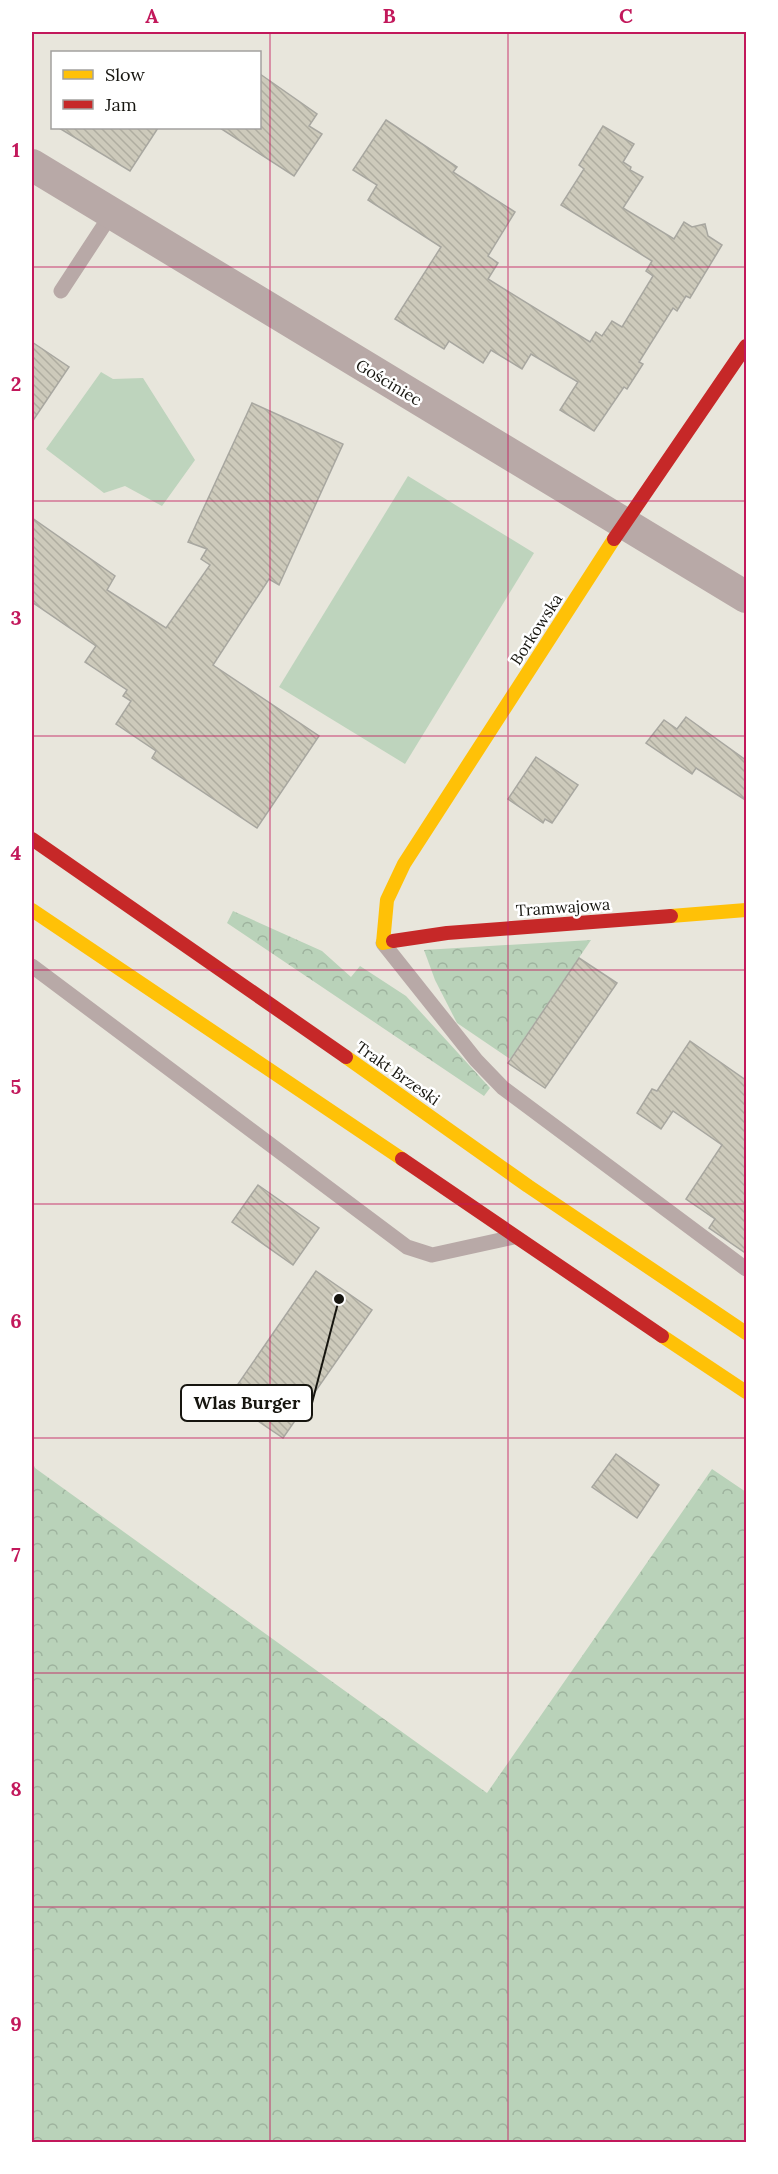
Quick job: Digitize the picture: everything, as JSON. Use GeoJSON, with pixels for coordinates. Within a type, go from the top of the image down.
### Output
{"type":"FeatureCollection","features":[{"type":"Feature","properties":{"kind":"main road","name":"Borkowska"},"geometry":{"type":"LineString","coordinates":[[383,943],[387,900],[404,864],[624,522],[747,346]]}},
{"type":"Feature","properties":{"kind":"main road","name":"Trakt Brzeski"},"geometry":{"type":"LineString","coordinates":[[32,839],[247,987],[528,1186],[747,1333]]}},
{"type":"Feature","properties":{"kind":"main road"},"geometry":{"type":"LineString","coordinates":[[32,910],[747,1392]]}},
{"type":"Feature","properties":{"kind":"main road","name":"Tramwajowa"},"geometry":{"type":"LineString","coordinates":[[383,943],[447,933],[747,910]]}},
{"type":"Feature","properties":{"kind":"street","name":"Gościniec"},"geometry":{"type":"LineString","coordinates":[[32,165],[747,597]]}},
{"type":"Feature","properties":{"kind":"lane"},"geometry":{"type":"LineString","coordinates":[[61,291],[112,213]]}},
{"type":"Feature","properties":{"kind":"lane"},"geometry":{"type":"LineString","coordinates":[[383,943],[476,1060],[503,1088],[747,1269]]}},
{"type":"Feature","properties":{"kind":"lane"},"geometry":{"type":"LineString","coordinates":[[32,966],[407,1246],[432,1255],[516,1236]]}},
{"type":"Feature","properties":{"kind":"green space"},"geometry":{"type":"Polygon","coordinates":[[[101,372],[113,379],[143,378],[195,460],[162,506],[125,486],[104,493],[46,449],[101,372]]]}},
{"type":"Feature","properties":{"kind":"green space"},"geometry":{"type":"Polygon","coordinates":[[[408,476],[534,553],[405,764],[279,687],[408,476]]]}},
{"type":"Feature","properties":{"kind":"green space"},"geometry":{"type":"Polygon","coordinates":[[[233,911],[322,951],[351,977],[360,966],[406,996],[490,1088],[484,1096],[227,923],[233,911]]]}},
{"type":"Feature","properties":{"kind":"green space"},"geometry":{"type":"Polygon","coordinates":[[[591,940],[510,1059],[457,1023],[435,980],[424,950],[591,940]]]}},
{"type":"Feature","properties":{"kind":"green space"},"geometry":{"type":"Polygon","coordinates":[[[32,1461],[35,1468],[487,1793],[712,1469],[746,1492],[746,2142],[32,2142],[32,1461]]]}},
{"type":"Feature","properties":{"kind":"building"},"geometry":{"type":"Polygon","coordinates":[[[261,75],[317,114],[309,126],[322,134],[294,176],[222,129],[261,129],[261,75]]]}},
{"type":"Feature","properties":{"kind":"building"},"geometry":{"type":"Polygon","coordinates":[[[386,120],[457,167],[453,172],[515,212],[488,256],[498,263],[488,279],[590,342],[596,332],[602,336],[612,321],[622,327],[653,276],[646,271],[652,261],[561,205],[584,169],[579,165],[603,126],[634,144],[623,162],[631,167],[630,170],[643,177],[623,208],[674,239],[684,222],[692,227],[705,224],[708,236],[722,245],[690,298],[686,296],[677,311],[673,308],[639,362],[643,364],[627,389],[624,387],[594,431],[560,410],[578,382],[531,354],[522,369],[491,350],[483,363],[449,341],[444,349],[395,319],[441,247],[368,200],[377,185],[353,170],[386,120]]]}},
{"type":"Feature","properties":{"kind":"building"},"geometry":{"type":"Polygon","coordinates":[[[61,129],[157,129],[130,171],[61,129]]]}},
{"type":"Feature","properties":{"kind":"building"},"geometry":{"type":"Polygon","coordinates":[[[32,342],[69,367],[32,422],[32,342]]]}},
{"type":"Feature","properties":{"kind":"building"},"geometry":{"type":"Polygon","coordinates":[[[252,403],[343,444],[279,585],[269,579],[213,665],[319,736],[257,828],[152,758],[156,751],[116,724],[131,701],[123,696],[127,690],[85,662],[96,646],[32,602],[32,518],[115,576],[107,590],[166,628],[210,565],[201,559],[207,549],[188,542],[252,403]]]}},
{"type":"Feature","properties":{"kind":"building"},"geometry":{"type":"Polygon","coordinates":[[[686,717],[747,761],[747,801],[696,768],[692,774],[646,743],[664,720],[677,729],[686,717]]]}},
{"type":"Feature","properties":{"kind":"building"},"geometry":{"type":"Polygon","coordinates":[[[536,757],[578,785],[552,823],[545,819],[543,823],[508,799],[536,757]]]}},
{"type":"Feature","properties":{"kind":"building"},"geometry":{"type":"Polygon","coordinates":[[[579,958],[617,983],[545,1088],[508,1063],[579,958]]]}},
{"type":"Feature","properties":{"kind":"building"},"geometry":{"type":"Polygon","coordinates":[[[690,1041],[747,1081],[747,1254],[709,1228],[715,1219],[686,1199],[722,1145],[673,1111],[661,1129],[637,1113],[652,1089],[657,1091],[690,1041]]]}},
{"type":"Feature","properties":{"kind":"building"},"geometry":{"type":"Polygon","coordinates":[[[258,1185],[319,1228],[293,1265],[232,1222],[258,1185]]]}},
{"type":"Feature","properties":{"kind":"building"},"geometry":{"type":"Polygon","coordinates":[[[316,1271],[372,1310],[283,1438],[227,1400],[316,1271]]]}},
{"type":"Feature","properties":{"kind":"building"},"geometry":{"type":"Polygon","coordinates":[[[616,1454],[659,1485],[637,1518],[592,1487],[616,1454]]]}},
{"type":"Feature","properties":{"kind":"traffic: slow"},"geometry":{"type":"LineString","coordinates":[[393,941],[383,943],[387,900],[404,864],[614,539]]}},
{"type":"Feature","properties":{"kind":"traffic: slow"},"geometry":{"type":"LineString","coordinates":[[32,910],[402,1159]]}},
{"type":"Feature","properties":{"kind":"traffic: slow"},"geometry":{"type":"LineString","coordinates":[[671,916],[746,910]]}},
{"type":"Feature","properties":{"kind":"traffic: slow"},"geometry":{"type":"LineString","coordinates":[[346,1057],[528,1186],[746,1333]]}},
{"type":"Feature","properties":{"kind":"traffic: slow"},"geometry":{"type":"LineString","coordinates":[[662,1336],[746,1392]]}},
{"type":"Feature","properties":{"kind":"traffic: jam"},"geometry":{"type":"LineString","coordinates":[[614,539],[746,346]]}},
{"type":"Feature","properties":{"kind":"traffic: jam"},"geometry":{"type":"LineString","coordinates":[[32,839],[346,1057]]}},
{"type":"Feature","properties":{"kind":"traffic: jam"},"geometry":{"type":"LineString","coordinates":[[393,941],[447,933],[671,916]]}},
{"type":"Feature","properties":{"kind":"traffic: jam"},"geometry":{"type":"LineString","coordinates":[[402,1159],[662,1336]]}},
{"type":"Feature","properties":{"kind":"place","name":"Wlas Burger"},"geometry":{"type":"Point","coordinates":[339,1299]}}]}
